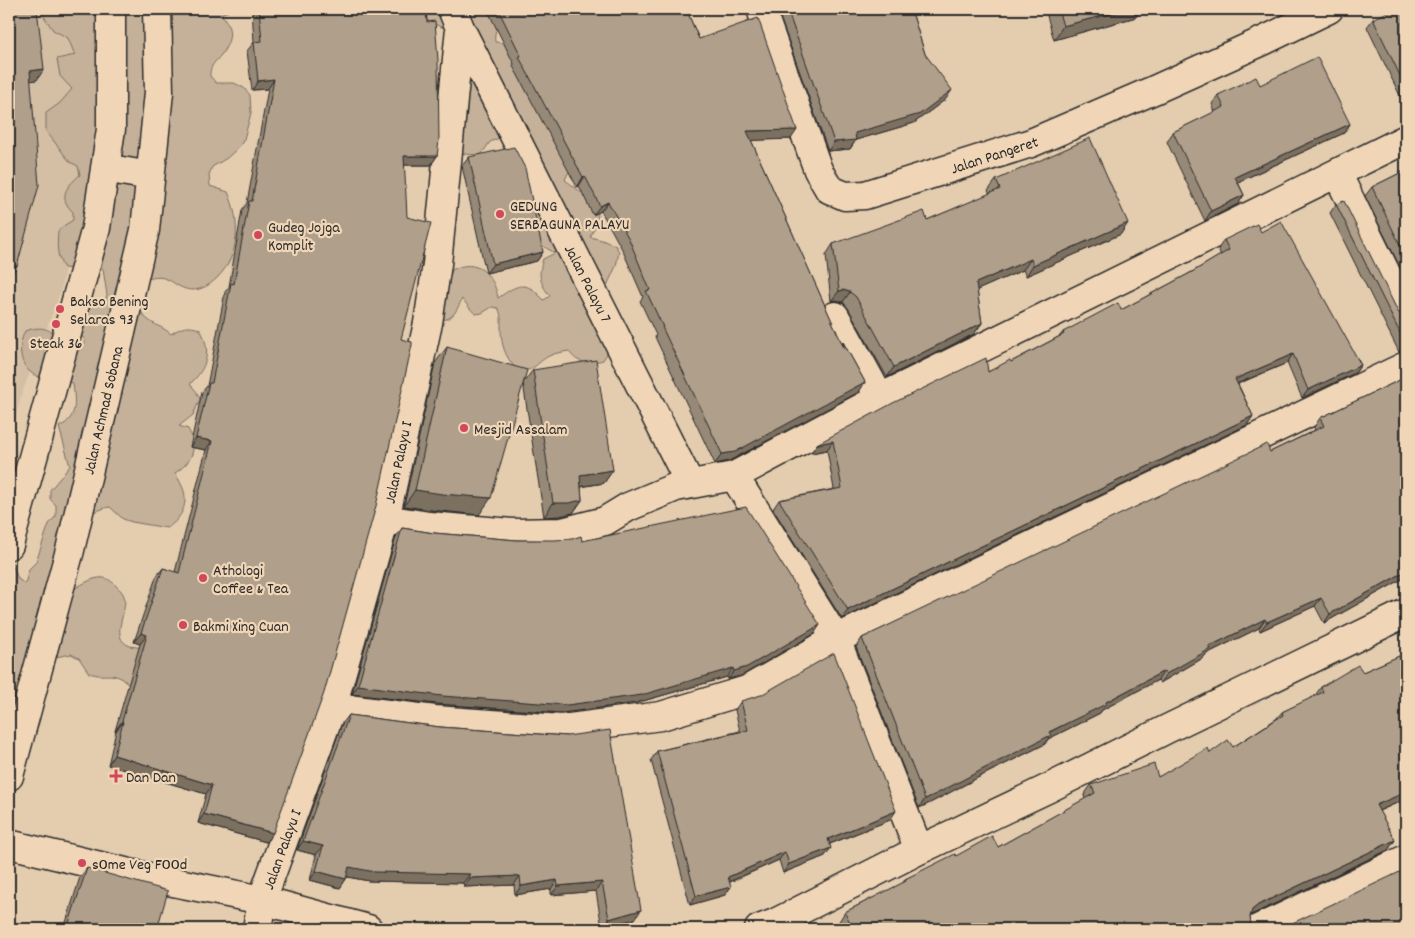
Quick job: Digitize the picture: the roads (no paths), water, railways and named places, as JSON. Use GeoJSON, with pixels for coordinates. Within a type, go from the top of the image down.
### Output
{"type":"FeatureCollection","features":[{"type":"Feature","properties":{"kind":"street"},"geometry":{"type":"LineString","coordinates":[[9,545],[96,228],[111,129],[111,9]]}},
{"type":"Feature","properties":{"kind":"street","name":"Jalan Achmad Sobana"},"geometry":{"type":"LineString","coordinates":[[9,776],[70,550],[145,230],[159,92],[157,9]]}},
{"type":"Feature","properties":{"kind":"street","name":"Jalan Pangeret"},"geometry":{"type":"LineString","coordinates":[[761,9],[818,170],[830,189],[846,196],[865,195],[1031,143],[1154,90],[1329,9]]}},
{"type":"Feature","properties":{"kind":"street","name":"Jalan Palayu 7"},"geometry":{"type":"LineString","coordinates":[[456,18],[690,484]]}},
{"type":"Feature","properties":{"kind":"street","name":"Jalan Palayu I"},"geometry":{"type":"LineString","coordinates":[[257,929],[262,900],[332,707],[385,519],[428,323],[437,264],[456,18]]}},
{"type":"Feature","properties":{"kind":"street"},"geometry":{"type":"LineString","coordinates":[[385,519],[429,526],[512,533],[562,532],[605,520],[676,487],[734,476],[880,398],[1406,139]]}},
{"type":"Feature","properties":{"kind":"street"},"geometry":{"type":"LineString","coordinates":[[105,168],[150,176]]}},
{"type":"Feature","properties":{"kind":"street"},"geometry":{"type":"LineString","coordinates":[[1338,173],[1406,314]]}},
{"type":"Feature","properties":{"kind":"street"},"geometry":{"type":"LineString","coordinates":[[835,316],[880,398]]}},
{"type":"Feature","properties":{"kind":"street"},"geometry":{"type":"LineString","coordinates":[[332,707],[435,720],[562,729],[660,716],[748,690],[836,640],[1406,366]]}},
{"type":"Feature","properties":{"kind":"street"},"geometry":{"type":"LineString","coordinates":[[734,476],[836,640],[919,850]]}},
{"type":"Feature","properties":{"kind":"street"},"geometry":{"type":"LineString","coordinates":[[771,927],[919,850],[1406,613]]}},
{"type":"Feature","properties":{"kind":"street"},"geometry":{"type":"LineString","coordinates":[[9,844],[134,874],[262,900],[368,929]]}},
{"type":"Feature","properties":{"kind":"street"},"geometry":{"type":"LineString","coordinates":[[1258,929],[1406,859]]}},
{"type":"Feature","properties":{"kind":"place","name":"GEDUNG SERBAGUNA PALAYU"},"geometry":{"type":"Point","coordinates":[500,214]}},
{"type":"Feature","properties":{"kind":"place","name":"Gudeg Jojga Komplit"},"geometry":{"type":"Point","coordinates":[258,235]}},
{"type":"Feature","properties":{"kind":"place","name":"Bakso Bening Selaras 93"},"geometry":{"type":"Point","coordinates":[60,309]}},
{"type":"Feature","properties":{"kind":"place","name":"Steak 36"},"geometry":{"type":"Point","coordinates":[56,324]}},
{"type":"Feature","properties":{"kind":"place","name":"Mesjid Assalam"},"geometry":{"type":"Point","coordinates":[464,428]}},
{"type":"Feature","properties":{"kind":"place","name":"Athologi Coffee & Tea"},"geometry":{"type":"Point","coordinates":[203,578]}},
{"type":"Feature","properties":{"kind":"place","name":"Bakmi Xing Cuan"},"geometry":{"type":"Point","coordinates":[183,625]}},
{"type":"Feature","properties":{"kind":"place","name":"Dan Dan"},"geometry":{"type":"Point","coordinates":[116,776]}},
{"type":"Feature","properties":{"kind":"place","name":"sоme Veg Fооd"},"geometry":{"type":"Point","coordinates":[82,863]}}]}
